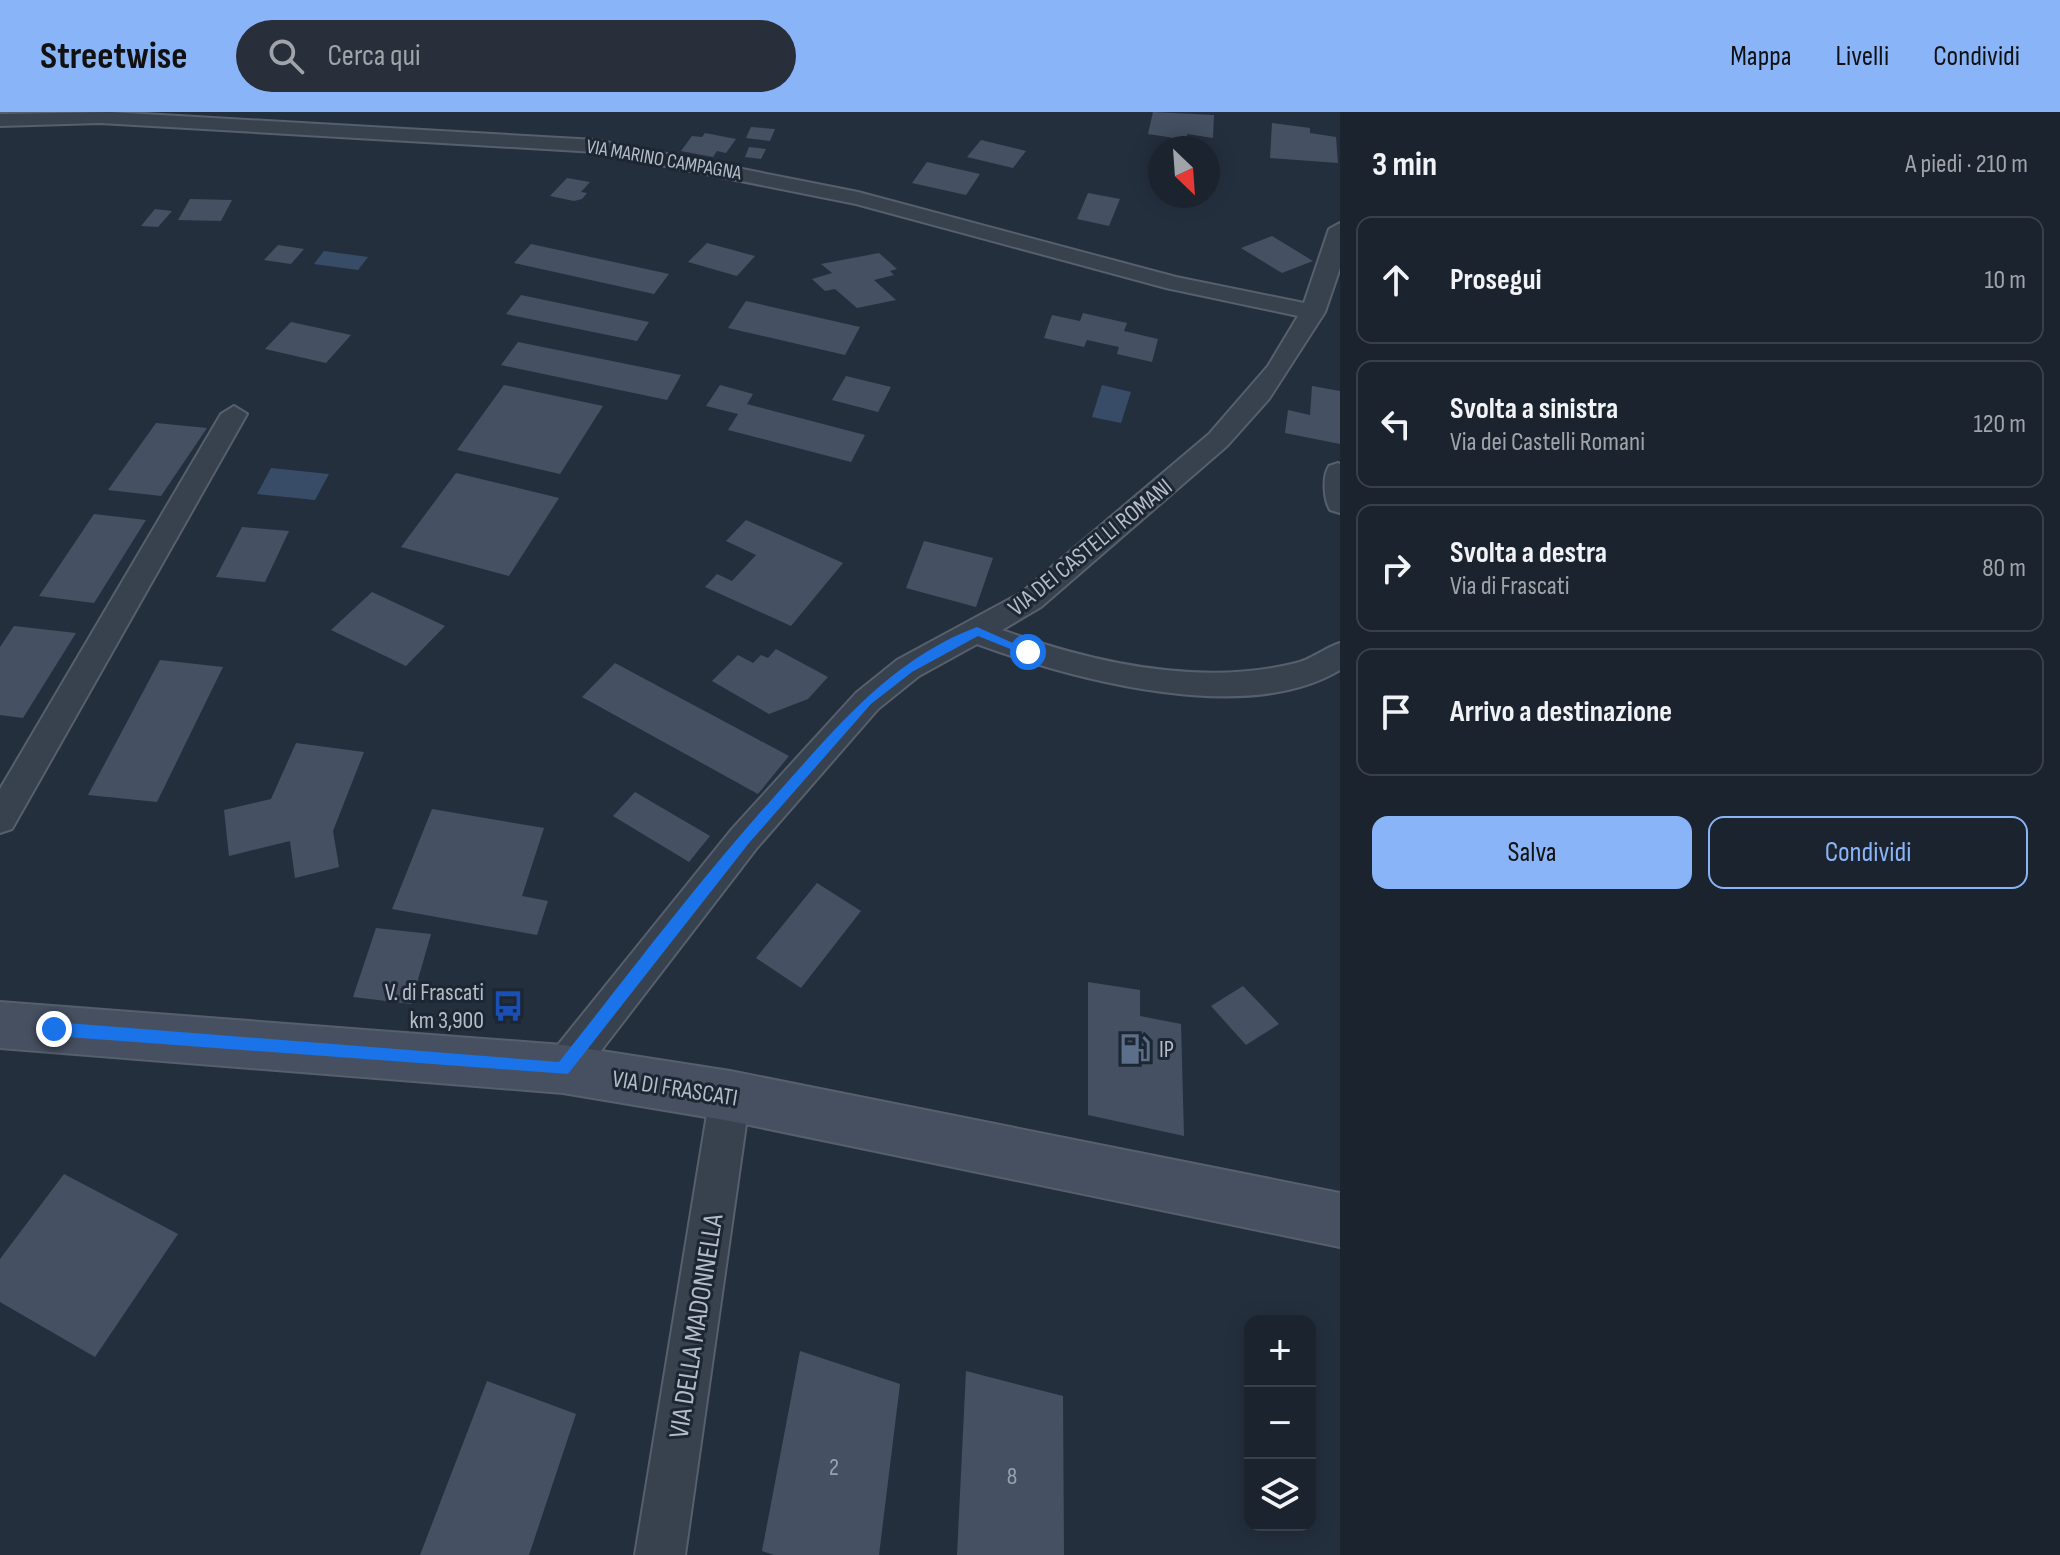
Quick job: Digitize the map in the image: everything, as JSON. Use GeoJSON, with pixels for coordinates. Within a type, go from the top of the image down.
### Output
{"type":"FeatureCollection","features":[{"type":"Feature","properties":{"kind":"main road","name":"VIA DI FRASCATI"},"geometry":{"type":"LineString","coordinates":[[0,1025],[563,1069],[730,1096],[1340,1220]]}},
{"type":"Feature","properties":{"kind":"street"},"geometry":{"type":"LineString","coordinates":[[317,132],[335,112]]}},
{"type":"Feature","properties":{"kind":"street","name":"VIA MARINO CAMPAGNA"},"geometry":{"type":"LineString","coordinates":[[0,120],[100,117],[317,132],[560,134],[817,188],[935,216],[1174,283],[1313,312]]}},
{"type":"Feature","properties":{"kind":"street","name":"VIA DEI CASTELLI ROMANI"},"geometry":{"type":"LineString","coordinates":[[563,1069],[744,839],[847,720],[908,668],[977,632],[1051,584],[1218,440],[1257,400],[1313,312],[1332,264],[1340,229]]}},
{"type":"Feature","properties":{"kind":"street"},"geometry":{"type":"LineString","coordinates":[[0,819],[234,414]]}},
{"type":"Feature","properties":{"kind":"street"},"geometry":{"type":"LineString","coordinates":[[1338,472],[1340,504]]}},
{"type":"Feature","properties":{"kind":"street"},"geometry":{"type":"LineString","coordinates":[[977,632],[1082,668],[1183,684],[1279,679],[1319,668],[1340,654]]}},
{"type":"Feature","properties":{"kind":"street","name":"VIA DELLA MADONNELLA"},"geometry":{"type":"LineString","coordinates":[[660,1555],[730,1096]]}},
{"type":"Feature","properties":{"kind":"water"},"geometry":{"type":"Polygon","coordinates":[[[324,251],[368,257],[358,270],[314,264],[324,251]]]}},
{"type":"Feature","properties":{"kind":"water"},"geometry":{"type":"Polygon","coordinates":[[[1102,385],[1131,392],[1121,423],[1092,417],[1102,385]]]}},
{"type":"Feature","properties":{"kind":"water"},"geometry":{"type":"Polygon","coordinates":[[[271,468],[329,474],[315,500],[257,494],[271,468]]]}},
{"type":"Feature","properties":{"kind":"building"},"geometry":{"type":"Polygon","coordinates":[[[1153,112],[1214,115],[1213,136],[1148,134],[1153,112]]]}},
{"type":"Feature","properties":{"kind":"building"},"geometry":{"type":"Polygon","coordinates":[[[1272,123],[1310,128],[1310,133],[1336,137],[1338,163],[1270,158],[1272,123]]]}},
{"type":"Feature","properties":{"kind":"building"},"geometry":{"type":"Polygon","coordinates":[[[751,127],[775,129],[770,141],[746,138],[751,127]]]}},
{"type":"Feature","properties":{"kind":"building"},"geometry":{"type":"Polygon","coordinates":[[[705,133],[736,139],[726,153],[717,151],[713,157],[681,151],[692,136],[702,137],[705,133]]]}},
{"type":"Feature","properties":{"kind":"building"},"geometry":{"type":"Polygon","coordinates":[[[981,140],[1026,151],[1013,168],[967,157],[981,140]]]}},
{"type":"Feature","properties":{"kind":"building"},"geometry":{"type":"Polygon","coordinates":[[[749,147],[766,149],[761,159],[745,157],[749,147]]]}},
{"type":"Feature","properties":{"kind":"building"},"geometry":{"type":"Polygon","coordinates":[[[927,162],[980,174],[966,195],[912,183],[927,162]]]}},
{"type":"Feature","properties":{"kind":"building"},"geometry":{"type":"Polygon","coordinates":[[[567,178],[590,182],[581,192],[587,193],[582,199],[574,201],[550,196],[567,178]]]}},
{"type":"Feature","properties":{"kind":"building"},"geometry":{"type":"Polygon","coordinates":[[[1088,193],[1120,199],[1109,226],[1077,219],[1088,193]]]}},
{"type":"Feature","properties":{"kind":"building"},"geometry":{"type":"Polygon","coordinates":[[[190,199],[232,200],[221,221],[178,220],[190,199]]]}},
{"type":"Feature","properties":{"kind":"building"},"geometry":{"type":"Polygon","coordinates":[[[155,209],[172,211],[158,227],[141,226],[155,209]]]}},
{"type":"Feature","properties":{"kind":"building"},"geometry":{"type":"Polygon","coordinates":[[[1272,236],[1313,261],[1282,273],[1241,248],[1272,236]]]}},
{"type":"Feature","properties":{"kind":"building"},"geometry":{"type":"Polygon","coordinates":[[[707,243],[755,256],[737,276],[688,262],[707,243]]]}},
{"type":"Feature","properties":{"kind":"building"},"geometry":{"type":"Polygon","coordinates":[[[531,244],[669,274],[654,294],[514,263],[531,244]]]}},
{"type":"Feature","properties":{"kind":"building"},"geometry":{"type":"Polygon","coordinates":[[[278,245],[304,249],[291,264],[264,260],[278,245]]]}},
{"type":"Feature","properties":{"kind":"building"},"geometry":{"type":"Polygon","coordinates":[[[879,253],[897,269],[890,271],[894,275],[874,280],[896,300],[857,308],[835,289],[825,291],[812,279],[832,273],[821,264],[879,253]]]}},
{"type":"Feature","properties":{"kind":"building"},"geometry":{"type":"Polygon","coordinates":[[[521,295],[649,322],[637,341],[506,314],[521,295]]]}},
{"type":"Feature","properties":{"kind":"building"},"geometry":{"type":"Polygon","coordinates":[[[746,301],[860,327],[845,355],[728,328],[746,301]]]}},
{"type":"Feature","properties":{"kind":"building"},"geometry":{"type":"Polygon","coordinates":[[[1083,313],[1127,323],[1124,331],[1158,339],[1152,362],[1117,354],[1119,347],[1087,340],[1084,347],[1044,338],[1052,315],[1080,321],[1083,313]]]}},
{"type":"Feature","properties":{"kind":"building"},"geometry":{"type":"Polygon","coordinates":[[[291,322],[351,335],[326,363],[265,349],[291,322]]]}},
{"type":"Feature","properties":{"kind":"building"},"geometry":{"type":"Polygon","coordinates":[[[518,342],[681,375],[667,400],[501,365],[518,342]]]}},
{"type":"Feature","properties":{"kind":"building"},"geometry":{"type":"Polygon","coordinates":[[[846,376],[891,387],[878,412],[832,400],[846,376]]]}},
{"type":"Feature","properties":{"kind":"building"},"geometry":{"type":"Polygon","coordinates":[[[504,385],[603,406],[560,474],[457,450],[504,385]]]}},
{"type":"Feature","properties":{"kind":"building"},"geometry":{"type":"Polygon","coordinates":[[[720,385],[753,394],[747,404],[865,435],[851,462],[728,430],[738,414],[706,406],[720,385]]]}},
{"type":"Feature","properties":{"kind":"building"},"geometry":{"type":"Polygon","coordinates":[[[1312,386],[1340,391],[1340,444],[1285,433],[1288,410],[1310,415],[1312,386]]]}},
{"type":"Feature","properties":{"kind":"building"},"geometry":{"type":"Polygon","coordinates":[[[156,423],[207,428],[161,496],[108,490],[156,423]]]}},
{"type":"Feature","properties":{"kind":"building"},"geometry":{"type":"Polygon","coordinates":[[[456,473],[559,498],[509,576],[401,547],[456,473]]]}},
{"type":"Feature","properties":{"kind":"building"},"geometry":{"type":"Polygon","coordinates":[[[94,514],[146,520],[94,603],[39,596],[94,514]]]}},
{"type":"Feature","properties":{"kind":"building"},"geometry":{"type":"Polygon","coordinates":[[[746,520],[843,563],[791,626],[705,587],[717,574],[732,581],[756,555],[726,541],[746,520]]]}},
{"type":"Feature","properties":{"kind":"building"},"geometry":{"type":"Polygon","coordinates":[[[242,527],[289,531],[265,582],[216,577],[242,527]]]}},
{"type":"Feature","properties":{"kind":"building"},"geometry":{"type":"Polygon","coordinates":[[[924,541],[993,558],[976,607],[906,588],[924,541]]]}},
{"type":"Feature","properties":{"kind":"building"},"geometry":{"type":"Polygon","coordinates":[[[372,592],[445,626],[406,666],[331,630],[372,592]]]}},
{"type":"Feature","properties":{"kind":"building"},"geometry":{"type":"Polygon","coordinates":[[[14,626],[76,633],[23,718],[0,715],[0,647],[14,626]]]}},
{"type":"Feature","properties":{"kind":"building"},"geometry":{"type":"Polygon","coordinates":[[[776,649],[828,677],[808,699],[769,714],[712,681],[738,655],[753,663],[761,655],[768,658],[776,649]]]}},
{"type":"Feature","properties":{"kind":"building"},"geometry":{"type":"Polygon","coordinates":[[[160,660],[223,667],[157,802],[88,795],[160,660]]]}},
{"type":"Feature","properties":{"kind":"building"},"geometry":{"type":"Polygon","coordinates":[[[615,663],[789,756],[758,794],[582,697],[615,663]]]}},
{"type":"Feature","properties":{"kind":"building"},"geometry":{"type":"Polygon","coordinates":[[[296,743],[364,752],[333,831],[339,867],[295,878],[290,841],[229,856],[224,810],[271,799],[296,743]]]}},
{"type":"Feature","properties":{"kind":"building"},"geometry":{"type":"Polygon","coordinates":[[[635,792],[710,836],[689,862],[613,816],[635,792]]]}},
{"type":"Feature","properties":{"kind":"building"},"geometry":{"type":"Polygon","coordinates":[[[432,809],[544,828],[522,896],[548,901],[537,935],[392,909],[432,809]]]}},
{"type":"Feature","properties":{"kind":"building"},"geometry":{"type":"Polygon","coordinates":[[[817,883],[861,911],[801,988],[756,958],[817,883]]]}},
{"type":"Feature","properties":{"kind":"building"},"geometry":{"type":"Polygon","coordinates":[[[376,928],[431,934],[411,1004],[353,997],[376,928]]]}},
{"type":"Feature","properties":{"kind":"building","name":"IP"},"geometry":{"type":"Polygon","coordinates":[[[1088,982],[1140,990],[1140,1016],[1181,1024],[1184,1136],[1088,1115],[1088,982]]]}},
{"type":"Feature","properties":{"kind":"building"},"geometry":{"type":"Polygon","coordinates":[[[1243,986],[1279,1024],[1246,1045],[1211,1006],[1243,986]]]}},
{"type":"Feature","properties":{"kind":"building"},"geometry":{"type":"Polygon","coordinates":[[[64,1174],[178,1234],[95,1357],[0,1302],[0,1259],[64,1174]]]}},
{"type":"Feature","properties":{"kind":"building"},"geometry":{"type":"Polygon","coordinates":[[[800,1351],[900,1384],[879,1555],[774,1555],[762,1551],[800,1351]]]}},
{"type":"Feature","properties":{"kind":"building"},"geometry":{"type":"Polygon","coordinates":[[[966,1371],[1063,1396],[1064,1555],[957,1555],[966,1371]]]}},
{"type":"Feature","properties":{"kind":"building"},"geometry":{"type":"Polygon","coordinates":[[[487,1381],[576,1414],[529,1555],[420,1555],[487,1381]]]}},
{"type":"Feature","properties":{"kind":"place","name":"V. di Frascati km 3,900"},"geometry":{"type":"Point","coordinates":[508,1006]}},
{"type":"Feature","properties":{"kind":"place","name":"IP"},"geometry":{"type":"Point","coordinates":[1135,1049]}},
{"type":"Feature","properties":{"kind":"route"},"geometry":{"type":"LineString","coordinates":[[54,1029],[563,1069],[744,839],[867,701],[908,668],[977,632],[1028,652]]}}]}
